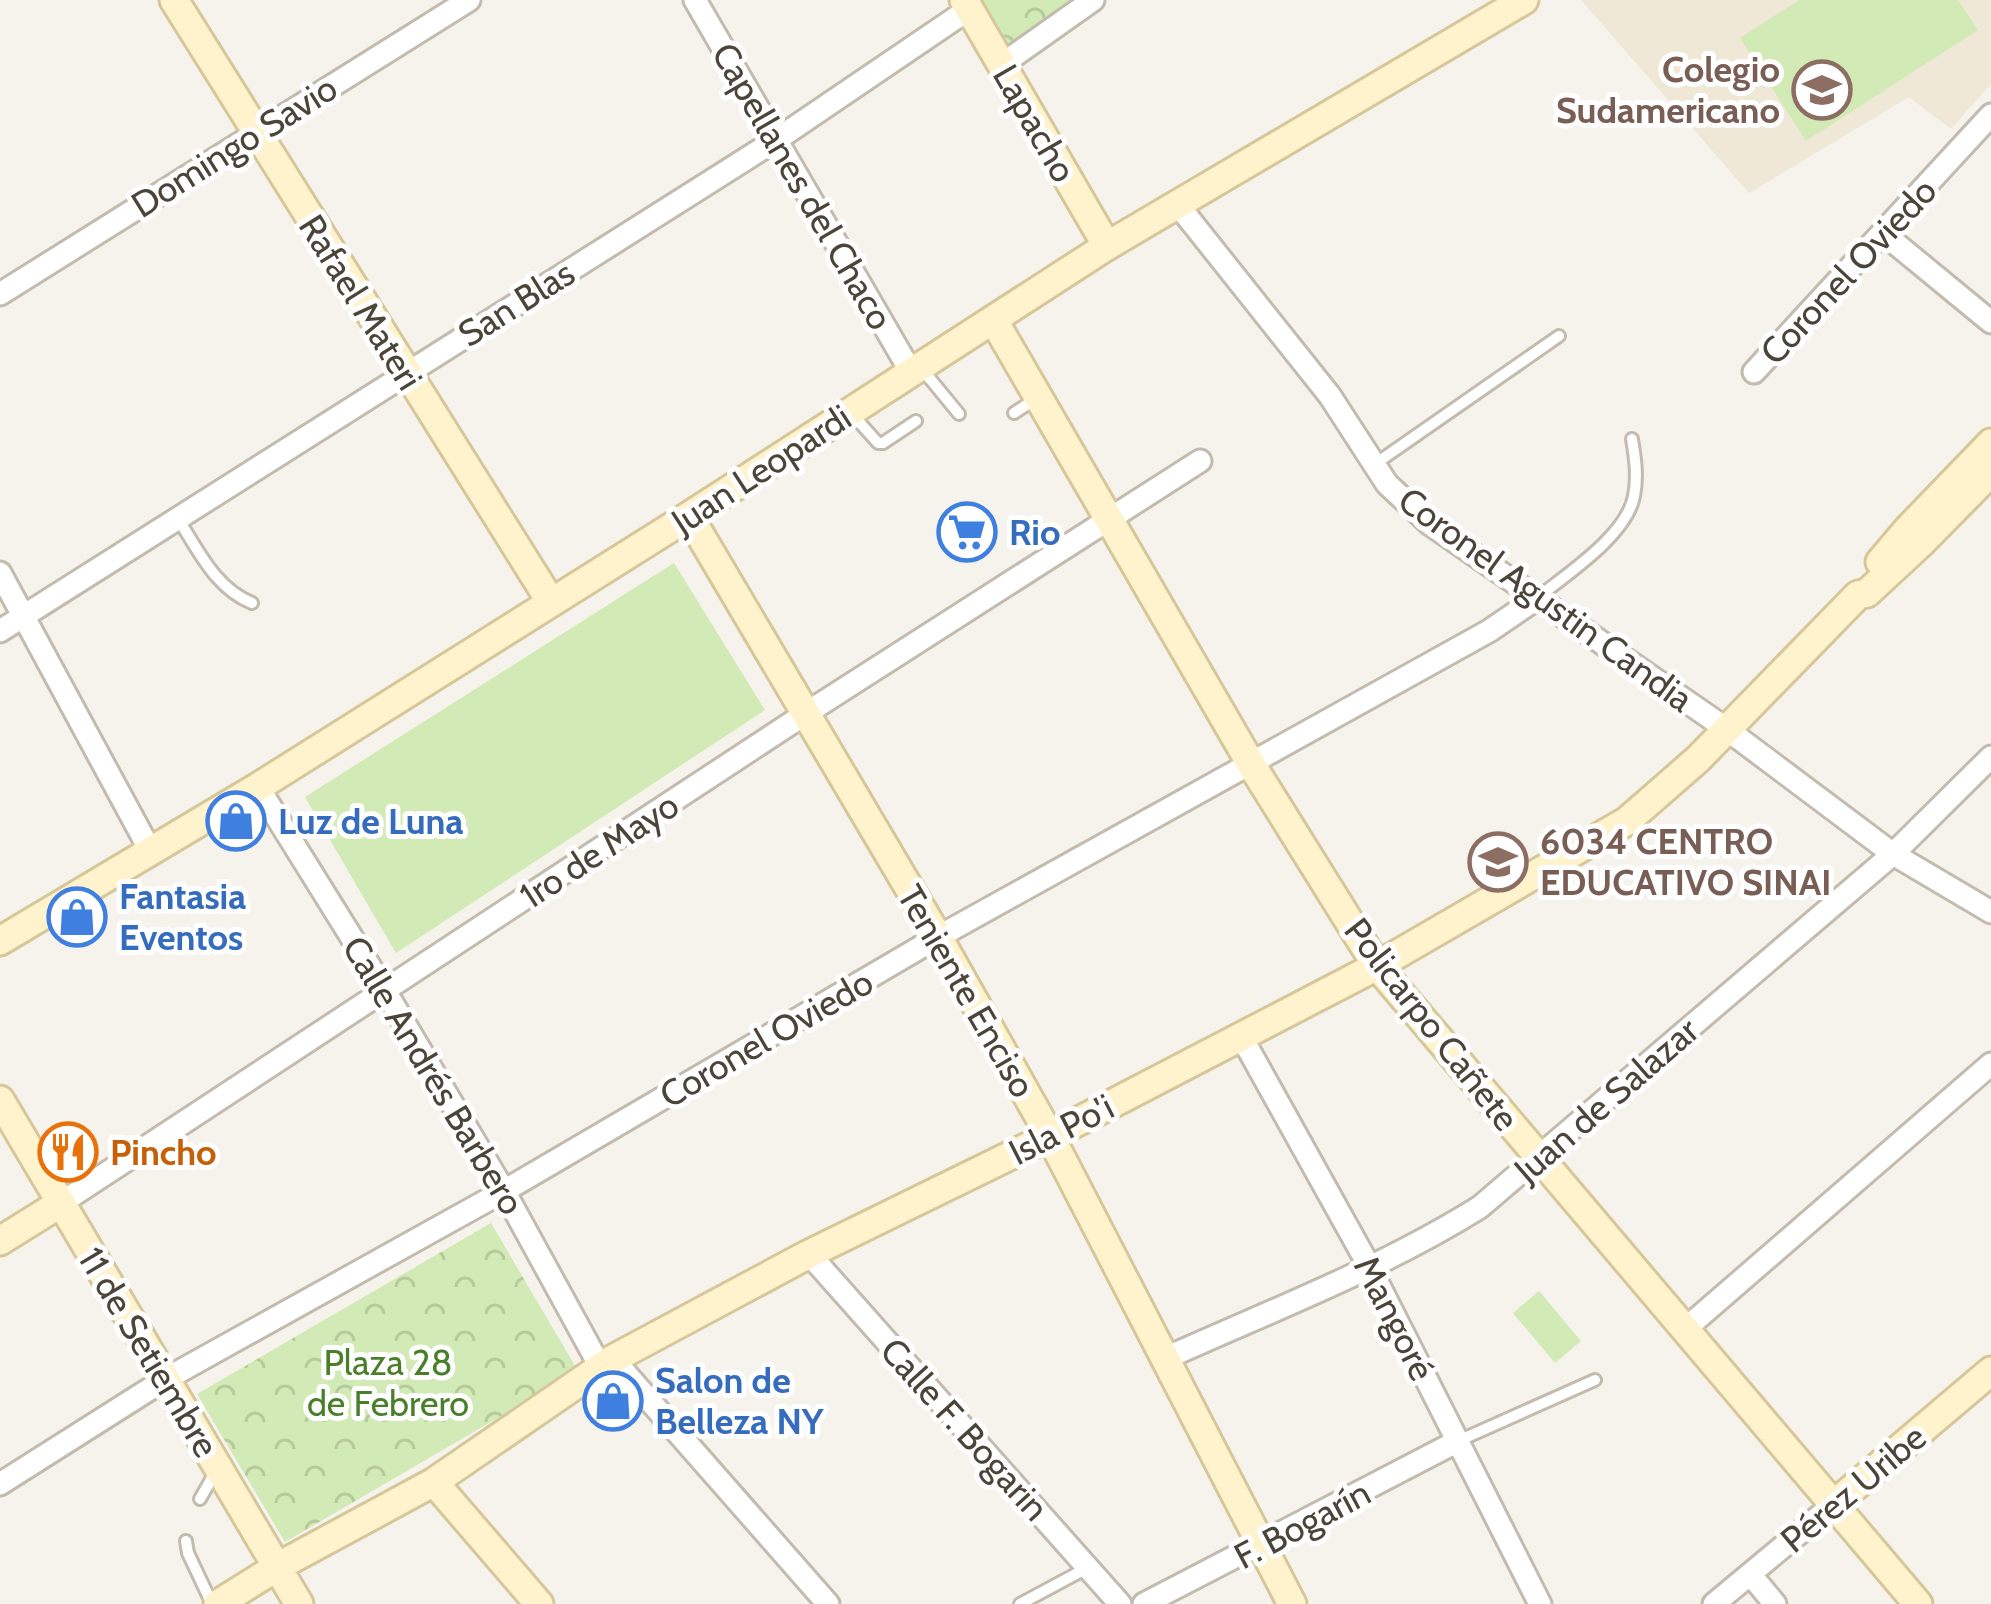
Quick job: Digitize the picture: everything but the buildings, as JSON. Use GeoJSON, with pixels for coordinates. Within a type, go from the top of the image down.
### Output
{"type":"FeatureCollection","features":[{"type":"Feature","properties":{"kind":"street","name":"Rafael Materi"},"geometry":{"type":"LineString","coordinates":[[174,0],[551,602]]}},
{"type":"Feature","properties":{"kind":"street","name":"Domingo Savio"},"geometry":{"type":"LineString","coordinates":[[0,294],[469,0]]}},
{"type":"Feature","properties":{"kind":"street","name":"Capellanes del Chaco"},"geometry":{"type":"LineString","coordinates":[[695,0],[916,369]]}},
{"type":"Feature","properties":{"kind":"street"},"geometry":{"type":"LineString","coordinates":[[1001,65],[1093,0]]}},
{"type":"Feature","properties":{"kind":"street","name":"San Blas"},"geometry":{"type":"LineString","coordinates":[[0,631],[776,140],[966,5]]}},
{"type":"Feature","properties":{"kind":"street","name":"Lapacho"},"geometry":{"type":"LineString","coordinates":[[966,5],[1107,246]]}},
{"type":"Feature","properties":{"kind":"street","name":"Juan Leopardi"},"geometry":{"type":"LineString","coordinates":[[0,941],[258,787],[1107,246],[1505,5]]}},
{"type":"Feature","properties":{"kind":"street","name":"Coronel Oviedo"},"geometry":{"type":"LineString","coordinates":[[1754,372],[1991,115]]}},
{"type":"Feature","properties":{"kind":"street","name":"Coronel Agustin Candia"},"geometry":{"type":"LineString","coordinates":[[1178,206],[1330,396],[1387,484],[1430,524],[1725,728],[1893,854],[1991,912]]}},
{"type":"Feature","properties":{"kind":"street"},"geometry":{"type":"LineString","coordinates":[[1884,234],[1991,322]]}},
{"type":"Feature","properties":{"kind":"street","name":"Policarpo Cañete"},"geometry":{"type":"LineString","coordinates":[[994,321],[1026,405],[1107,519],[1377,966],[1918,1604]]}},
{"type":"Feature","properties":{"kind":"street","name":"Isla Po'i"},"geometry":{"type":"LineString","coordinates":[[215,1604],[434,1482],[607,1364],[809,1254],[1050,1136],[1377,966],[1627,821],[1682,775],[1858,596],[1907,529],[1991,443]]}},
{"type":"Feature","properties":{"kind":"street","name":"1ro de Mayo"},"geometry":{"type":"LineString","coordinates":[[0,1241],[1200,460]]}},
{"type":"Feature","properties":{"kind":"street","name":"Isla Po'i"},"geometry":{"type":"LineString","coordinates":[[1858,596],[1922,542],[1991,472]]}},
{"type":"Feature","properties":{"kind":"street","name":"Teniente Enciso"},"geometry":{"type":"LineString","coordinates":[[689,516],[1050,1136],[1292,1604]]}},
{"type":"Feature","properties":{"kind":"street"},"geometry":{"type":"LineString","coordinates":[[0,573],[151,852]]}},
{"type":"Feature","properties":{"kind":"street","name":"Coronel Oviedo"},"geometry":{"type":"LineString","coordinates":[[0,1484],[164,1380],[504,1191],[938,937],[1489,632],[1536,599]]}},
{"type":"Feature","properties":{"kind":"street","name":"Juan de Salazar"},"geometry":{"type":"LineString","coordinates":[[1164,1359],[1369,1267],[1480,1208],[1893,854],[1991,757]]}},
{"type":"Feature","properties":{"kind":"street","name":"Calle Andrés Barbero"},"geometry":{"type":"LineString","coordinates":[[258,787],[607,1364],[828,1604]]}},
{"type":"Feature","properties":{"kind":"street","name":"Mangoré"},"geometry":{"type":"LineString","coordinates":[[1241,1036],[1369,1267],[1540,1604]]}},
{"type":"Feature","properties":{"kind":"street"},"geometry":{"type":"LineString","coordinates":[[1684,1330],[1991,1064]]}},
{"type":"Feature","properties":{"kind":"street","name":"11 de Setiembre"},"geometry":{"type":"LineString","coordinates":[[0,1100],[298,1604]]}},
{"type":"Feature","properties":{"kind":"street","name":"Calle F. Bogarin"},"geometry":{"type":"LineString","coordinates":[[809,1254],[1120,1604]]}},
{"type":"Feature","properties":{"kind":"street","name":"Pérez Uribe"},"geometry":{"type":"LineString","coordinates":[[1714,1604],[1991,1371]]}},
{"type":"Feature","properties":{"kind":"street","name":"F. Bogarín"},"geometry":{"type":"LineString","coordinates":[[1144,1604],[1458,1441]]}},
{"type":"Feature","properties":{"kind":"street"},"geometry":{"type":"LineString","coordinates":[[434,1482],[539,1604]]}},
{"type":"Feature","properties":{"kind":"street"},"geometry":{"type":"LineString","coordinates":[[1750,1574],[1775,1604]]}},
{"type":"Feature","properties":{"kind":"lane"},"geometry":{"type":"LineString","coordinates":[[1374,465],[1559,336]]}},
{"type":"Feature","properties":{"kind":"lane"},"geometry":{"type":"LineString","coordinates":[[916,369],[959,414]]}},
{"type":"Feature","properties":{"kind":"lane"},"geometry":{"type":"LineString","coordinates":[[850,412],[878,443],[916,422]]}},
{"type":"Feature","properties":{"kind":"lane"},"geometry":{"type":"LineString","coordinates":[[1536,599],[1622,522],[1634,500],[1632,439]]}},
{"type":"Feature","properties":{"kind":"lane"},"geometry":{"type":"LineString","coordinates":[[178,519],[217,578],[252,603]]}},
{"type":"Feature","properties":{"kind":"lane"},"geometry":{"type":"LineString","coordinates":[[1458,1441],[1595,1381]]}},
{"type":"Feature","properties":{"kind":"lane"},"geometry":{"type":"LineString","coordinates":[[200,1498],[218,1468]]}},
{"type":"Feature","properties":{"kind":"lane"},"geometry":{"type":"LineString","coordinates":[[186,1541],[215,1604]]}},
{"type":"Feature","properties":{"kind":"lane"},"geometry":{"type":"LineString","coordinates":[[1020,1604],[1090,1567]]}},
{"type":"Feature","properties":{"kind":"shaded area","name":"Colegio Sudamericano"},"geometry":{"type":"Polygon","coordinates":[[[1581,0],[1991,0],[1991,84],[1951,129],[1909,97],[1749,193],[1581,0]]]}},
{"type":"Feature","properties":{"kind":"green space"},"geometry":{"type":"Polygon","coordinates":[[[964,0],[1093,0],[1001,65],[964,0]]]}},
{"type":"Feature","properties":{"kind":"green space"},"geometry":{"type":"Polygon","coordinates":[[[1799,0],[1958,0],[1978,30],[1806,141],[1740,38],[1799,0]]]}},
{"type":"Feature","properties":{"kind":"green space"},"geometry":{"type":"Polygon","coordinates":[[[674,563],[765,710],[396,953],[305,797],[674,563]]]}},
{"type":"Feature","properties":{"kind":"green space","name":"Plaza 28 de Febrero"},"geometry":{"type":"Polygon","coordinates":[[[491,1223],[578,1371],[285,1542],[197,1394],[491,1223]]]}},
{"type":"Feature","properties":{"kind":"green space"},"geometry":{"type":"Polygon","coordinates":[[[1539,1291],[1581,1341],[1555,1363],[1513,1313],[1539,1291]]]}},
{"type":"Feature","properties":{"kind":"place","name":"Colegio Sudamericano"},"geometry":{"type":"Point","coordinates":[1822,90]}},
{"type":"Feature","properties":{"kind":"place","name":"Rio"},"geometry":{"type":"Point","coordinates":[967,532]}},
{"type":"Feature","properties":{"kind":"place","name":"Luz de Luna"},"geometry":{"type":"Point","coordinates":[236,821]}},
{"type":"Feature","properties":{"kind":"place","name":"6034 CENTRO EDUCATIVO SINAI"},"geometry":{"type":"Point","coordinates":[1498,862]}},
{"type":"Feature","properties":{"kind":"place","name":"Fantasia Eventos"},"geometry":{"type":"Point","coordinates":[77,917]}},
{"type":"Feature","properties":{"kind":"place","name":"Pincho"},"geometry":{"type":"Point","coordinates":[68,1152]}},
{"type":"Feature","properties":{"kind":"place","name":"Salon de Belleza NY"},"geometry":{"type":"Point","coordinates":[613,1401]}}]}
